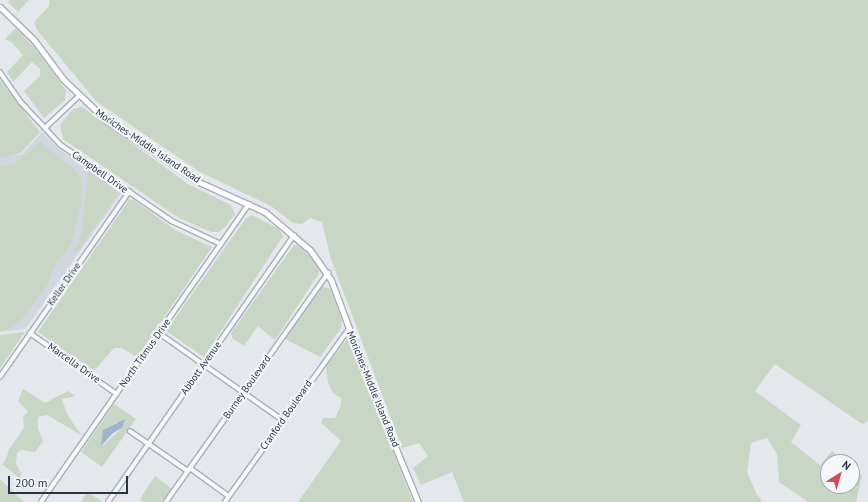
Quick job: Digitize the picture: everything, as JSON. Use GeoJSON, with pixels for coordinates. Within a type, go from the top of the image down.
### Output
{"type":"FeatureCollection","features":[{"type":"Feature","properties":{"kind":"main road","name":"Moriches-Middle Island Road"},"geometry":{"type":"LineString","coordinates":[[0,7],[34,40],[63,79],[79,96],[107,121],[199,182],[265,212],[294,235],[328,273],[418,502]]}},
{"type":"Feature","properties":{"kind":"street","name":"Campbell Drive"},"geometry":{"type":"LineString","coordinates":[[0,72],[21,102],[61,145],[179,226],[221,244]]}},
{"type":"Feature","properties":{"kind":"street"},"geometry":{"type":"LineString","coordinates":[[45,128],[79,96]]}},
{"type":"Feature","properties":{"kind":"street","name":"Keller Drive"},"geometry":{"type":"LineString","coordinates":[[0,377],[129,192]]}},
{"type":"Feature","properties":{"kind":"street","name":"North Titmus Drive"},"geometry":{"type":"LineString","coordinates":[[42,502],[249,204]]}},
{"type":"Feature","properties":{"kind":"street","name":"Abbott Avenue"},"geometry":{"type":"LineString","coordinates":[[108,502],[294,235]]}},
{"type":"Feature","properties":{"kind":"street","name":"Burney Boulevard"},"geometry":{"type":"LineString","coordinates":[[166,502],[328,273]]}},
{"type":"Feature","properties":{"kind":"street","name":"Cranford Boulevard"},"geometry":{"type":"LineString","coordinates":[[225,502],[349,329]]}},
{"type":"Feature","properties":{"kind":"street","name":"Marcella Drive"},"geometry":{"type":"LineString","coordinates":[[30,332],[117,394]]}},
{"type":"Feature","properties":{"kind":"street"},"geometry":{"type":"LineString","coordinates":[[159,333],[283,420]]}},
{"type":"Feature","properties":{"kind":"street"},"geometry":{"type":"LineString","coordinates":[[130,431],[229,496]]}},
{"type":"Feature","properties":{"kind":"shaded area"},"geometry":{"type":"Polygon","coordinates":[[[42,132],[59,149],[122,192],[25,329],[0,332],[0,157],[22,154],[42,132]]]}},
{"type":"Feature","properties":{"kind":"green space"},"geometry":{"type":"Polygon","coordinates":[[[10,0],[29,0],[18,12],[8,2],[10,0]]]}},
{"type":"Feature","properties":{"kind":"green space"},"geometry":{"type":"Polygon","coordinates":[[[49,0],[868,0],[868,421],[862,424],[775,364],[755,391],[801,425],[791,442],[820,465],[820,494],[858,494],[856,502],[808,502],[779,482],[777,454],[767,438],[751,443],[747,472],[757,495],[763,502],[464,502],[452,472],[421,485],[413,468],[428,456],[419,443],[402,448],[331,259],[322,222],[310,218],[302,224],[293,223],[271,206],[200,172],[97,102],[37,30],[34,22],[49,6],[49,0]]]}},
{"type":"Feature","properties":{"kind":"green space"},"geometry":{"type":"Polygon","coordinates":[[[16,28],[35,48],[66,90],[65,100],[44,118],[24,91],[40,76],[40,69],[32,62],[13,82],[7,72],[23,55],[11,42],[5,39],[16,28]]]}},
{"type":"Feature","properties":{"kind":"green space"},"geometry":{"type":"Polygon","coordinates":[[[0,80],[40,132],[21,153],[0,158],[0,80]]]}},
{"type":"Feature","properties":{"kind":"green space"},"geometry":{"type":"Polygon","coordinates":[[[82,107],[188,184],[231,205],[235,214],[226,226],[219,232],[211,232],[179,218],[63,139],[60,125],[73,109],[82,107]]]}},
{"type":"Feature","properties":{"kind":"green space"},"geometry":{"type":"Polygon","coordinates":[[[40,142],[78,172],[82,185],[81,205],[71,244],[65,254],[57,261],[47,286],[22,319],[8,330],[0,331],[0,167],[14,164],[40,142]]]}},
{"type":"Feature","properties":{"kind":"green space"},"geometry":{"type":"Polygon","coordinates":[[[88,171],[117,190],[117,195],[77,252],[73,251],[79,242],[83,224],[88,171]]]}},
{"type":"Feature","properties":{"kind":"green space"},"geometry":{"type":"Polygon","coordinates":[[[129,200],[134,200],[175,230],[212,247],[137,357],[122,348],[114,348],[94,371],[38,332],[129,200]]]}},
{"type":"Feature","properties":{"kind":"green space"},"geometry":{"type":"Polygon","coordinates":[[[252,215],[279,229],[283,236],[204,357],[166,331],[246,218],[252,215]]]}},
{"type":"Feature","properties":{"kind":"green space"},"geometry":{"type":"Polygon","coordinates":[[[294,245],[299,246],[315,261],[320,268],[318,275],[275,340],[258,326],[244,346],[232,338],[231,333],[294,245]]]}},
{"type":"Feature","properties":{"kind":"green space"},"geometry":{"type":"Polygon","coordinates":[[[321,286],[331,289],[342,321],[341,328],[320,357],[285,339],[321,286]]]}},
{"type":"Feature","properties":{"kind":"green space"},"geometry":{"type":"Polygon","coordinates":[[[25,332],[0,368],[0,335],[25,332]]]}},
{"type":"Feature","properties":{"kind":"green space"},"geometry":{"type":"Polygon","coordinates":[[[347,339],[350,341],[413,502],[298,502],[341,441],[321,423],[323,418],[335,418],[341,405],[341,398],[333,393],[328,382],[326,366],[347,339]]]}},
{"type":"Feature","properties":{"kind":"green space"},"geometry":{"type":"Polygon","coordinates":[[[23,389],[45,403],[68,391],[75,396],[62,399],[67,414],[81,435],[47,415],[38,417],[38,429],[43,441],[35,452],[22,450],[17,453],[16,464],[21,473],[20,479],[3,465],[0,467],[6,459],[9,449],[24,428],[23,416],[28,412],[18,401],[23,389]]]}},
{"type":"Feature","properties":{"kind":"green space"},"geometry":{"type":"Polygon","coordinates":[[[114,404],[136,419],[102,467],[81,452],[114,404]],[[117,422],[104,430],[102,446],[122,428],[117,422]]]}},
{"type":"Feature","properties":{"kind":"green space"},"geometry":{"type":"Polygon","coordinates":[[[860,474],[862,476],[860,485],[860,474]]]}},
{"type":"Feature","properties":{"kind":"green space"},"geometry":{"type":"Polygon","coordinates":[[[155,476],[172,489],[162,502],[143,502],[140,499],[155,476]]]}},
{"type":"Feature","properties":{"kind":"green space"},"geometry":{"type":"Polygon","coordinates":[[[0,479],[24,502],[0,502],[0,479]]]}},
{"type":"Feature","properties":{"kind":"green space"},"geometry":{"type":"Polygon","coordinates":[[[87,492],[100,500],[102,502],[81,502],[87,492]]]}},
{"type":"Feature","properties":{"kind":"water"},"geometry":{"type":"Polygon","coordinates":[[[125,419],[122,428],[113,433],[101,446],[103,430],[125,419]]]}}]}
